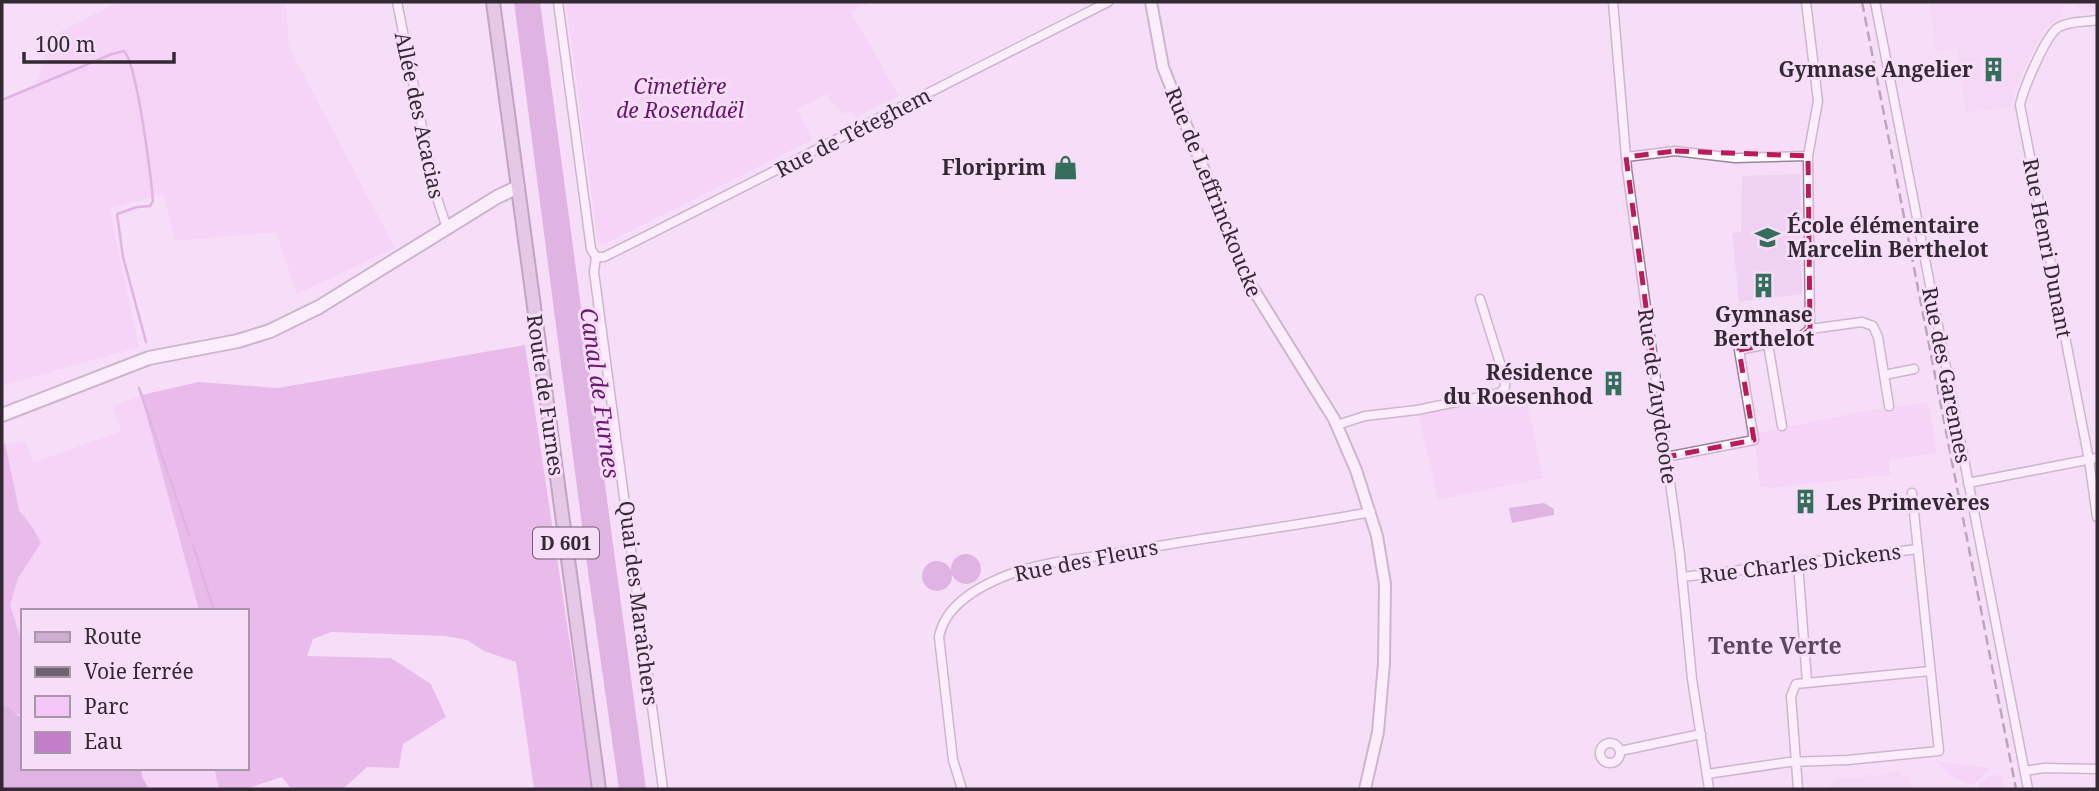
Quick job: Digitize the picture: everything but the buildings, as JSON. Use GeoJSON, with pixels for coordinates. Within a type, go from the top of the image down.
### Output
{"type":"FeatureCollection","features":[{"type":"Feature","properties":{"kind":"main road","name":"Route de Furnes"},"geometry":{"type":"LineString","coordinates":[[493,2],[599,789]]}},
{"type":"Feature","properties":{"kind":"main road"},"geometry":{"type":"LineString","coordinates":[[2,415],[149,358],[238,341],[270,331],[319,307],[518,187]]}},
{"type":"Feature","properties":{"kind":"street","name":"Allée des Acacias"},"geometry":{"type":"LineString","coordinates":[[397,2],[435,192],[447,228]]}},
{"type":"Feature","properties":{"kind":"street","name":"Quai des Maraîchers"},"geometry":{"type":"LineString","coordinates":[[558,2],[591,248],[596,257],[594,272],[663,789]]}},
{"type":"Feature","properties":{"kind":"street","name":"Rue de Téteghem"},"geometry":{"type":"LineString","coordinates":[[596,257],[604,257],[1108,2]]}},
{"type":"Feature","properties":{"kind":"street","name":"Rue de Leffrinckoucke"},"geometry":{"type":"LineString","coordinates":[[1151,2],[1166,75],[1247,279],[1337,425],[1371,512],[1384,576],[1385,645],[1379,725],[1365,789]]}},
{"type":"Feature","properties":{"kind":"street","name":"Rue de Leffrinckoucke"},"geometry":{"type":"LineString","coordinates":[[1154,22],[1157,2]]}},
{"type":"Feature","properties":{"kind":"street","name":"Rue de Zuydcoote"},"geometry":{"type":"LineString","coordinates":[[1613,2],[1626,157],[1682,577],[1692,679],[1709,789]]}},
{"type":"Feature","properties":{"kind":"street"},"geometry":{"type":"LineString","coordinates":[[1806,2],[1818,101],[1808,156],[1810,328]]}},
{"type":"Feature","properties":{"kind":"street","name":"Rue des Garennes"},"geometry":{"type":"LineString","coordinates":[[1875,2],[2028,789]]}},
{"type":"Feature","properties":{"kind":"street","name":"Rue Henri Dunant"},"geometry":{"type":"LineString","coordinates":[[2097,20],[2062,25],[2055,29],[2022,96],[2021,110],[2093,459],[2097,517]]}},
{"type":"Feature","properties":{"kind":"street"},"geometry":{"type":"LineString","coordinates":[[1626,157],[1675,151],[1735,158],[1808,156]]}},
{"type":"Feature","properties":{"kind":"street"},"geometry":{"type":"LineString","coordinates":[[1337,425],[1364,416],[1417,410],[1502,392],[1506,379],[1480,299]]}},
{"type":"Feature","properties":{"kind":"street"},"geometry":{"type":"LineString","coordinates":[[1666,457],[1754,440],[1739,350],[1798,339],[1810,328],[1862,321],[1871,324],[1877,333],[1889,406]]}},
{"type":"Feature","properties":{"kind":"street"},"geometry":{"type":"LineString","coordinates":[[1769,344],[1782,426]]}},
{"type":"Feature","properties":{"kind":"street"},"geometry":{"type":"LineString","coordinates":[[1884,374],[1914,369]]}},
{"type":"Feature","properties":{"kind":"street"},"geometry":{"type":"LineString","coordinates":[[1968,483],[2093,459]]}},
{"type":"Feature","properties":{"kind":"street"},"geometry":{"type":"LineString","coordinates":[[1707,774],[1796,761],[1848,760],[1939,751],[1912,493]]}},
{"type":"Feature","properties":{"kind":"street","name":"Rue des Fleurs"},"geometry":{"type":"LineString","coordinates":[[962,789],[952,754],[939,637],[943,622],[950,612],[971,595],[1000,579],[1030,568],[1371,512]]}},
{"type":"Feature","properties":{"kind":"street","name":"Rue Charles Dickens"},"geometry":{"type":"LineString","coordinates":[[1682,577],[1918,549]]}},
{"type":"Feature","properties":{"kind":"street"},"geometry":{"type":"LineString","coordinates":[[1798,563],[1807,682]]}},
{"type":"Feature","properties":{"kind":"street"},"geometry":{"type":"LineString","coordinates":[[1798,789],[1791,692],[1796,684],[1930,671]]}},
{"type":"Feature","properties":{"kind":"street"},"geometry":{"type":"LineString","coordinates":[[1620,751],[1701,734]]}},
{"type":"Feature","properties":{"kind":"street"},"geometry":{"type":"LineString","coordinates":[[2025,771],[2044,768],[2097,769]]}},
{"type":"Feature","properties":{"kind":"highlighted area"},"geometry":{"type":"Polygon","coordinates":[[[1675,151],[1808,156],[1810,329],[1798,339],[1739,350],[1754,440],[1666,457],[1626,157],[1675,151]]]}},
{"type":"Feature","properties":{"kind":"shaded area"},"geometry":{"type":"Polygon","coordinates":[[[1929,2],[2097,2],[2097,10],[2081,12],[2072,3],[2064,5],[2062,16],[2043,29],[2015,89],[2011,107],[1966,113],[1957,48],[1936,51],[1929,2]]]}},
{"type":"Feature","properties":{"kind":"shaded area","name":"École élémentaire Marcelin Berthelot"},"geometry":{"type":"Polygon","coordinates":[[[1800,174],[1802,294],[1739,302],[1732,233],[1741,232],[1742,176],[1800,174]]]}},
{"type":"Feature","properties":{"kind":"shaded area"},"geometry":{"type":"Polygon","coordinates":[[[525,345],[592,789],[534,789],[516,662],[484,651],[467,640],[445,636],[331,632],[313,639],[307,656],[391,658],[431,684],[446,717],[403,744],[399,768],[367,767],[343,789],[291,789],[282,777],[245,789],[219,789],[214,770],[248,770],[248,609],[198,609],[141,395],[199,382],[278,388],[525,345]]]}},
{"type":"Feature","properties":{"kind":"shaded area"},"geometry":{"type":"Polygon","coordinates":[[[5,443],[19,510],[41,543],[18,578],[10,605],[21,640],[21,714],[2,706],[2,445],[5,443]]]}},
{"type":"Feature","properties":{"kind":"shaded area"},"geometry":{"type":"Polygon","coordinates":[[[1900,771],[1901,776],[1910,775],[1912,789],[1828,789],[1836,777],[1863,778],[1863,775],[1874,776],[1900,771]]]}},
{"type":"Feature","properties":{"kind":"green space"},"geometry":{"type":"Polygon","coordinates":[[[119,2],[286,2],[289,47],[395,248],[297,294],[276,232],[175,241],[163,194],[110,209],[139,347],[2,386],[2,99],[36,85],[50,37],[119,2]]]}},
{"type":"Feature","properties":{"kind":"green space","name":"Cimetière de Rosendaël"},"geometry":{"type":"Polygon","coordinates":[[[566,2],[872,2],[851,12],[899,96],[856,117],[852,111],[845,114],[831,102],[827,94],[797,109],[812,140],[603,245],[598,243],[566,2]]]}},
{"type":"Feature","properties":{"kind":"green space"},"geometry":{"type":"Polygon","coordinates":[[[1525,392],[1543,478],[1438,500],[1417,407],[1473,393],[1500,396],[1525,392]]]}},
{"type":"Feature","properties":{"kind":"green space"},"geometry":{"type":"Polygon","coordinates":[[[141,395],[198,609],[21,609],[21,761],[2,726],[2,445],[25,441],[33,463],[121,431],[113,406],[141,395]]]}},
{"type":"Feature","properties":{"kind":"green space"},"geometry":{"type":"Polygon","coordinates":[[[1928,402],[1937,453],[1889,460],[1890,475],[1769,488],[1760,486],[1754,434],[1860,412],[1928,402]]]}},
{"type":"Feature","properties":{"kind":"green space"},"geometry":{"type":"Polygon","coordinates":[[[1936,761],[1989,768],[1988,772],[1972,785],[1950,776],[1936,761]]]}},
{"type":"Feature","properties":{"kind":"green space"},"geometry":{"type":"Polygon","coordinates":[[[131,770],[214,770],[219,789],[135,789],[131,770]]]}},
{"type":"Feature","properties":{"kind":"green space"},"geometry":{"type":"Polygon","coordinates":[[[2001,773],[2005,789],[1976,789],[1987,777],[2001,773]]]}},
{"type":"Feature","properties":{"kind":"water"},"geometry":{"type":"Polygon","coordinates":[[[514,2],[540,2],[646,789],[619,789],[514,2]]]}},
{"type":"Feature","properties":{"kind":"water"},"geometry":{"type":"Polygon","coordinates":[[[1544,503],[1554,509],[1554,515],[1512,523],[1509,508],[1544,503]]]}},
{"type":"Feature","properties":{"kind":"water"},"geometry":{"type":"Polygon","coordinates":[[[966,554],[972,555],[980,563],[980,575],[972,583],[966,584],[960,583],[952,575],[951,569],[952,563],[960,555],[966,554]]]}},
{"type":"Feature","properties":{"kind":"water"},"geometry":{"type":"Polygon","coordinates":[[[937,561],[943,562],[951,570],[951,582],[943,590],[937,591],[931,590],[923,582],[922,576],[923,570],[931,562],[937,561]]]}},
{"type":"Feature","properties":{"kind":"water"},"geometry":{"type":"Polygon","coordinates":[[[2,706],[9,707],[18,716],[21,715],[21,770],[141,770],[149,789],[2,789],[2,706]]]}},
{"type":"Feature","properties":{"kind":"waterway"},"geometry":{"type":"LineString","coordinates":[[2,100],[124,51],[134,76],[153,201],[150,206],[117,214],[123,257],[146,342]]}},
{"type":"Feature","properties":{"kind":"waterway"},"geometry":{"type":"LineString","coordinates":[[139,388],[189,535]]}},
{"type":"Feature","properties":{"kind":"waterway"},"geometry":{"type":"LineString","coordinates":[[193,545],[213,609]]}},
{"type":"Feature","properties":{"kind":"railway"},"geometry":{"type":"LineString","coordinates":[[1862,2],[2016,789]]}},
{"type":"Feature","properties":{"kind":"place","name":"Gymnase Angelier"},"geometry":{"type":"Point","coordinates":[1993,69]}},
{"type":"Feature","properties":{"kind":"place","name":"Floriprim"},"geometry":{"type":"Point","coordinates":[1066,167]}},
{"type":"Feature","properties":{"kind":"place","name":"École élémentaire Marcelin Berthelot"},"geometry":{"type":"Point","coordinates":[1767,237]}},
{"type":"Feature","properties":{"kind":"place","name":"Gymnase Berthelot"},"geometry":{"type":"Point","coordinates":[1764,285]}},
{"type":"Feature","properties":{"kind":"place","name":"Résidence du Roesenhod"},"geometry":{"type":"Point","coordinates":[1613,384]}},
{"type":"Feature","properties":{"kind":"place","name":"Les Primevères"},"geometry":{"type":"Point","coordinates":[1806,502]}},
{"type":"Feature","properties":{"kind":"district","name":"Tente Verte"},"geometry":{"type":"Point","coordinates":[1775,645]}},
{"type":"Feature","properties":{"kind":"water label","name":"Canal de Furnes"},"geometry":{"type":"Point","coordinates":[601,393]}}]}
